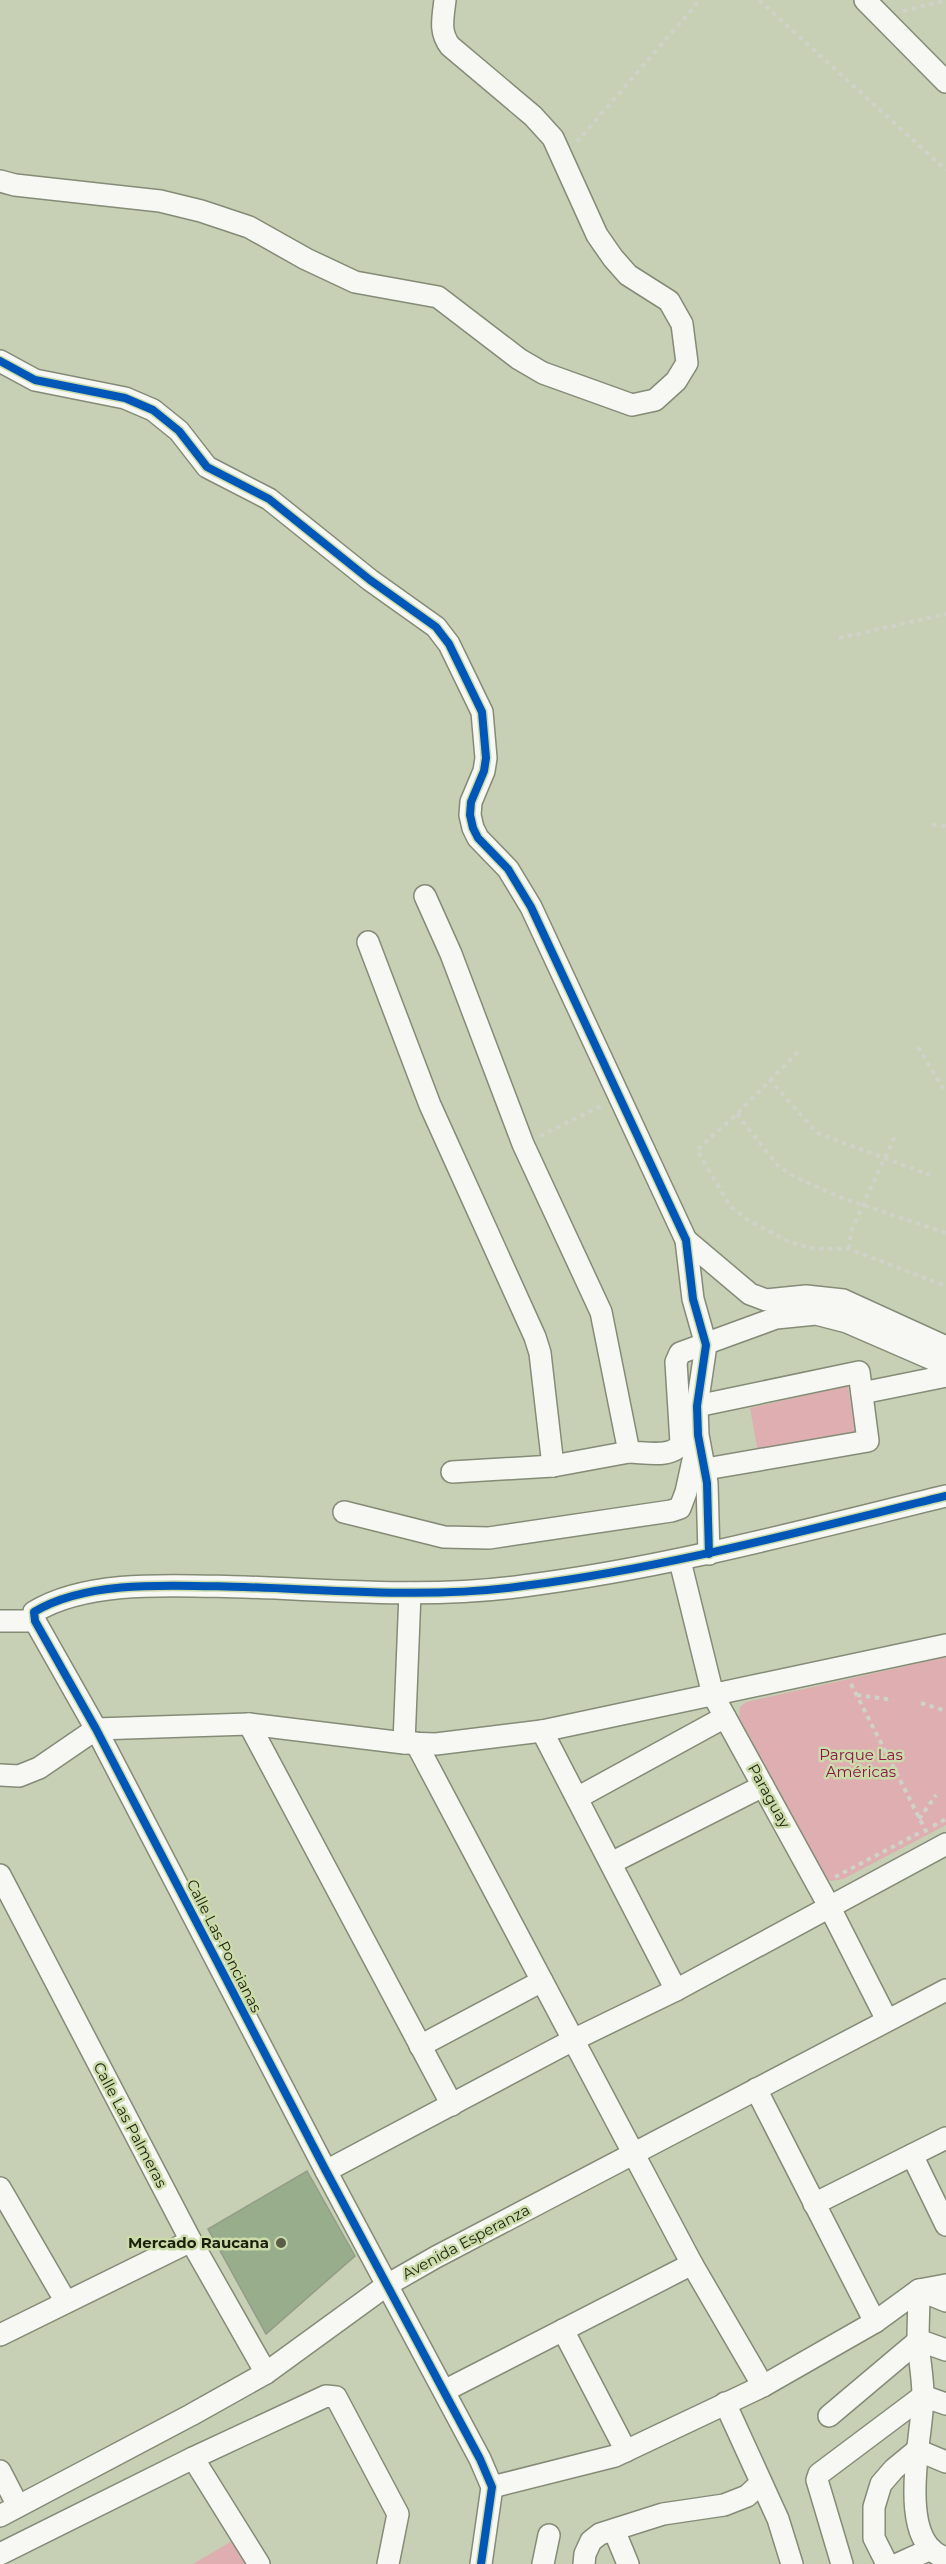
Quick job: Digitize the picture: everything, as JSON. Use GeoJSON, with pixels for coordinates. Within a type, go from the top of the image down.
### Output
{"type":"FeatureCollection","features":[{"type":"Feature","properties":{"kind":"street"},"geometry":{"type":"LineString","coordinates":[[0,181],[15,185],[160,201],[211,214],[249,227],[306,259],[355,282],[438,297],[519,359],[543,373],[632,405],[655,400],[676,381],[687,363],[682,324],[669,301],[628,274],[597,235],[553,138],[534,116],[450,46],[443,37],[445,0]]}},
{"type":"Feature","properties":{"kind":"street"},"geometry":{"type":"LineString","coordinates":[[865,0],[892,16],[946,82]]}},
{"type":"Feature","properties":{"kind":"street"},"geometry":{"type":"LineString","coordinates":[[0,362],[35,380],[125,398],[153,410],[179,431],[207,467],[269,499],[370,580],[436,627],[449,644],[482,712],[486,758],[484,771],[471,802],[470,814],[473,828],[478,838],[508,869],[531,907],[686,1240],[693,1299],[706,1345],[697,1406],[698,1435],[706,1469],[709,1554]]}},
{"type":"Feature","properties":{"kind":"street"},"geometry":{"type":"LineString","coordinates":[[425,896],[459,975],[523,1144],[601,1312],[628,1452]]}},
{"type":"Feature","properties":{"kind":"street"},"geometry":{"type":"LineString","coordinates":[[368,942],[430,1105],[535,1336],[540,1353],[553,1466]]}},
{"type":"Feature","properties":{"kind":"street"},"geometry":{"type":"LineString","coordinates":[[686,1240],[750,1294],[766,1300],[806,1296],[843,1300],[946,1347]]}},
{"type":"Feature","properties":{"kind":"street"},"geometry":{"type":"LineString","coordinates":[[452,1472],[553,1466],[628,1452],[671,1453],[678,1449],[681,1443],[677,1356],[684,1350],[706,1345],[776,1318],[816,1314],[847,1322],[946,1365]]}},
{"type":"Feature","properties":{"kind":"street"},"geometry":{"type":"LineString","coordinates":[[697,1406],[859,1372],[868,1441],[706,1469]]}},
{"type":"Feature","properties":{"kind":"street"},"geometry":{"type":"LineString","coordinates":[[862,1394],[946,1376]]}},
{"type":"Feature","properties":{"kind":"street"},"geometry":{"type":"LineString","coordinates":[[344,1512],[444,1537],[489,1538],[671,1511],[680,1508],[686,1492],[698,1435]]}},
{"type":"Feature","properties":{"kind":"street"},"geometry":{"type":"LineString","coordinates":[[0,1621],[35,1621],[34,1612],[44,1605],[105,1588],[192,1586],[410,1593],[521,1587],[680,1561],[946,1496]]}},
{"type":"Feature","properties":{"kind":"street","name":"Paraguay"},"geometry":{"type":"LineString","coordinates":[[680,1561],[713,1695],[829,1906],[887,2020]]}},
{"type":"Feature","properties":{"kind":"street"},"geometry":{"type":"LineString","coordinates":[[410,1593],[410,1743],[542,1981],[692,2264],[763,2386]]}},
{"type":"Feature","properties":{"kind":"street","name":"Calle Las Poncianas"},"geometry":{"type":"LineString","coordinates":[[35,1621],[96,1729],[326,2171],[444,2391],[492,2487]]}},
{"type":"Feature","properties":{"kind":"street"},"geometry":{"type":"LineString","coordinates":[[0,1775],[19,1776],[39,1768],[96,1729],[249,1724],[436,1744],[542,1731],[946,1645]]}},
{"type":"Feature","properties":{"kind":"street"},"geometry":{"type":"LineString","coordinates":[[577,1798],[725,1717]]}},
{"type":"Feature","properties":{"kind":"street"},"geometry":{"type":"LineString","coordinates":[[249,1724],[452,2105]]}},
{"type":"Feature","properties":{"kind":"street"},"geometry":{"type":"LineString","coordinates":[[542,1731],[676,1990]]}},
{"type":"Feature","properties":{"kind":"street"},"geometry":{"type":"LineString","coordinates":[[611,1863],[763,1786]]}},
{"type":"Feature","properties":{"kind":"street"},"geometry":{"type":"LineString","coordinates":[[326,2171],[573,2040],[676,1990],[941,1846]]}},
{"type":"Feature","properties":{"kind":"street","name":"Calle Las Palmeras"},"geometry":{"type":"LineString","coordinates":[[0,1875],[191,2241],[266,2373]]}},
{"type":"Feature","properties":{"kind":"street"},"geometry":{"type":"LineString","coordinates":[[420,2046],[542,1981]]}},
{"type":"Feature","properties":{"kind":"street","name":"Avenida Esperanza"},"geometry":{"type":"LineString","coordinates":[[9,2511],[266,2373],[387,2285],[436,2256],[946,1990]]}},
{"type":"Feature","properties":{"kind":"street"},"geometry":{"type":"LineString","coordinates":[[756,2089],[875,2322]]}},
{"type":"Feature","properties":{"kind":"street"},"geometry":{"type":"LineString","coordinates":[[814,2204],[946,2138]]}},
{"type":"Feature","properties":{"kind":"street"},"geometry":{"type":"LineString","coordinates":[[912,2155],[946,2225]]}},
{"type":"Feature","properties":{"kind":"street"},"geometry":{"type":"LineString","coordinates":[[0,2188],[66,2302]]}},
{"type":"Feature","properties":{"kind":"street"},"geometry":{"type":"LineString","coordinates":[[0,2335],[191,2241]]}},
{"type":"Feature","properties":{"kind":"street"},"geometry":{"type":"LineString","coordinates":[[444,2391],[692,2264]]}},
{"type":"Feature","properties":{"kind":"street"},"geometry":{"type":"LineString","coordinates":[[481,2564],[492,2487],[615,2456],[763,2386],[875,2322],[919,2290],[946,2285]]}},
{"type":"Feature","properties":{"kind":"street"},"geometry":{"type":"LineString","coordinates":[[919,2290],[946,2301]]}},
{"type":"Feature","properties":{"kind":"street"},"geometry":{"type":"LineString","coordinates":[[898,2564],[939,2553],[921,2532],[915,2509],[917,2450],[923,2396],[918,2341],[919,2290]]}},
{"type":"Feature","properties":{"kind":"street"},"geometry":{"type":"LineString","coordinates":[[563,2330],[626,2451]]}},
{"type":"Feature","properties":{"kind":"street"},"geometry":{"type":"LineString","coordinates":[[918,2341],[946,2350]]}},
{"type":"Feature","properties":{"kind":"street"},"geometry":{"type":"LineString","coordinates":[[830,2416],[918,2341]]}},
{"type":"Feature","properties":{"kind":"street"},"geometry":{"type":"LineString","coordinates":[[0,2554],[193,2458],[326,2396],[336,2397],[398,2514],[387,2564]]}},
{"type":"Feature","properties":{"kind":"street"},"geometry":{"type":"LineString","coordinates":[[923,2396],[946,2404]]}},
{"type":"Feature","properties":{"kind":"street"},"geometry":{"type":"LineString","coordinates":[[842,2564],[818,2480],[819,2474],[923,2396]]}},
{"type":"Feature","properties":{"kind":"street"},"geometry":{"type":"LineString","coordinates":[[725,2403],[778,2519],[792,2564]]}},
{"type":"Feature","properties":{"kind":"street"},"geometry":{"type":"LineString","coordinates":[[917,2450],[946,2462]]}},
{"type":"Feature","properties":{"kind":"street"},"geometry":{"type":"LineString","coordinates":[[887,2564],[874,2538],[873,2508],[881,2484],[894,2469],[917,2450]]}},
{"type":"Feature","properties":{"kind":"street"},"geometry":{"type":"LineString","coordinates":[[193,2458],[260,2564]]}},
{"type":"Feature","properties":{"kind":"street"},"geometry":{"type":"LineString","coordinates":[[0,2471],[9,2511]]}},
{"type":"Feature","properties":{"kind":"street"},"geometry":{"type":"LineString","coordinates":[[584,2564],[585,2554],[591,2541],[600,2534],[663,2514],[724,2505],[747,2496],[761,2483]]}},
{"type":"Feature","properties":{"kind":"street"},"geometry":{"type":"LineString","coordinates":[[614,2530],[628,2564]]}},
{"type":"Feature","properties":{"kind":"street"},"geometry":{"type":"LineString","coordinates":[[543,2564],[549,2535]]}},
{"type":"Feature","properties":{"kind":"path"},"geometry":{"type":"LineString","coordinates":[[563,158],[700,0]]}},
{"type":"Feature","properties":{"kind":"path"},"geometry":{"type":"LineString","coordinates":[[759,0],[946,170]]}},
{"type":"Feature","properties":{"kind":"path"},"geometry":{"type":"LineString","coordinates":[[892,16],[946,0]]}},
{"type":"Feature","properties":{"kind":"path"},"geometry":{"type":"LineString","coordinates":[[839,638],[946,614]]}},
{"type":"Feature","properties":{"kind":"path"},"geometry":{"type":"LineString","coordinates":[[932,825],[946,826]]}},
{"type":"Feature","properties":{"kind":"path"},"geometry":{"type":"LineString","coordinates":[[918,1047],[946,1093]]}},
{"type":"Feature","properties":{"kind":"path"},"geometry":{"type":"LineString","coordinates":[[798,1052],[737,1114],[697,1150],[730,1206],[748,1220],[789,1242],[815,1250],[849,1249],[946,1286]]}},
{"type":"Feature","properties":{"kind":"path"},"geometry":{"type":"LineString","coordinates":[[770,1079],[817,1133],[930,1175]]}},
{"type":"Feature","properties":{"kind":"path"},"geometry":{"type":"LineString","coordinates":[[523,1144],[620,1097]]}},
{"type":"Feature","properties":{"kind":"path"},"geometry":{"type":"LineString","coordinates":[[737,1114],[779,1167],[795,1177],[842,1198],[946,1233]]}},
{"type":"Feature","properties":{"kind":"path"},"geometry":{"type":"LineString","coordinates":[[849,1249],[851,1231],[895,1136]]}},
{"type":"Feature","properties":{"kind":"path"},"geometry":{"type":"LineString","coordinates":[[842,1667],[925,1830],[941,1846]]}},
{"type":"Feature","properties":{"kind":"path"},"geometry":{"type":"LineString","coordinates":[[857,1695],[893,1700]]}},
{"type":"Feature","properties":{"kind":"path"},"geometry":{"type":"LineString","coordinates":[[921,1703],[946,1711]]}},
{"type":"Feature","properties":{"kind":"path"},"geometry":{"type":"LineString","coordinates":[[919,1819],[936,1795]]}},
{"type":"Feature","properties":{"kind":"path"},"geometry":{"type":"LineString","coordinates":[[830,1875],[840,1875],[946,1819]]}},
{"type":"Feature","properties":{"kind":"green space"},"geometry":{"type":"Polygon","coordinates":[[[848,1386],[855,1433],[758,1453],[750,1408],[848,1386]]]}},
{"type":"Feature","properties":{"kind":"green space","name":"Parque Las Américas"},"geometry":{"type":"Polygon","coordinates":[[[946,1657],[946,1825],[843,1879],[831,1881],[826,1878],[739,1717],[740,1707],[746,1702],[946,1657]]]}},
{"type":"Feature","properties":{"kind":"green space"},"geometry":{"type":"Polygon","coordinates":[[[232,2541],[246,2564],[193,2564],[232,2541]]]}},
{"type":"Feature","properties":{"kind":"building","name":"Mercado Raucana"},"geometry":{"type":"Polygon","coordinates":[[[307,2171],[355,2256],[266,2334],[208,2229],[307,2171]]]}},
{"type":"Feature","properties":{"kind":"cycle path"},"geometry":{"type":"LineString","coordinates":[[0,361],[35,380],[125,398],[153,410],[179,431],[207,467],[269,499],[370,580],[436,627],[449,644],[482,712],[486,758],[484,771],[471,802],[470,815],[473,828],[478,838],[508,869],[531,907],[686,1240],[693,1299],[706,1345],[697,1406],[698,1435],[707,1483],[709,1554]]}},
{"type":"Feature","properties":{"kind":"cycle path"},"geometry":{"type":"LineString","coordinates":[[481,2564],[492,2487],[480,2459],[326,2171],[96,1729],[35,1621],[34,1612],[56,1601],[81,1594],[136,1586],[418,1593],[523,1586],[683,1559],[946,1496]]}},
{"type":"Feature","properties":{"kind":"place","name":"Mercado Raucana"},"geometry":{"type":"Point","coordinates":[281,2243]}}]}
